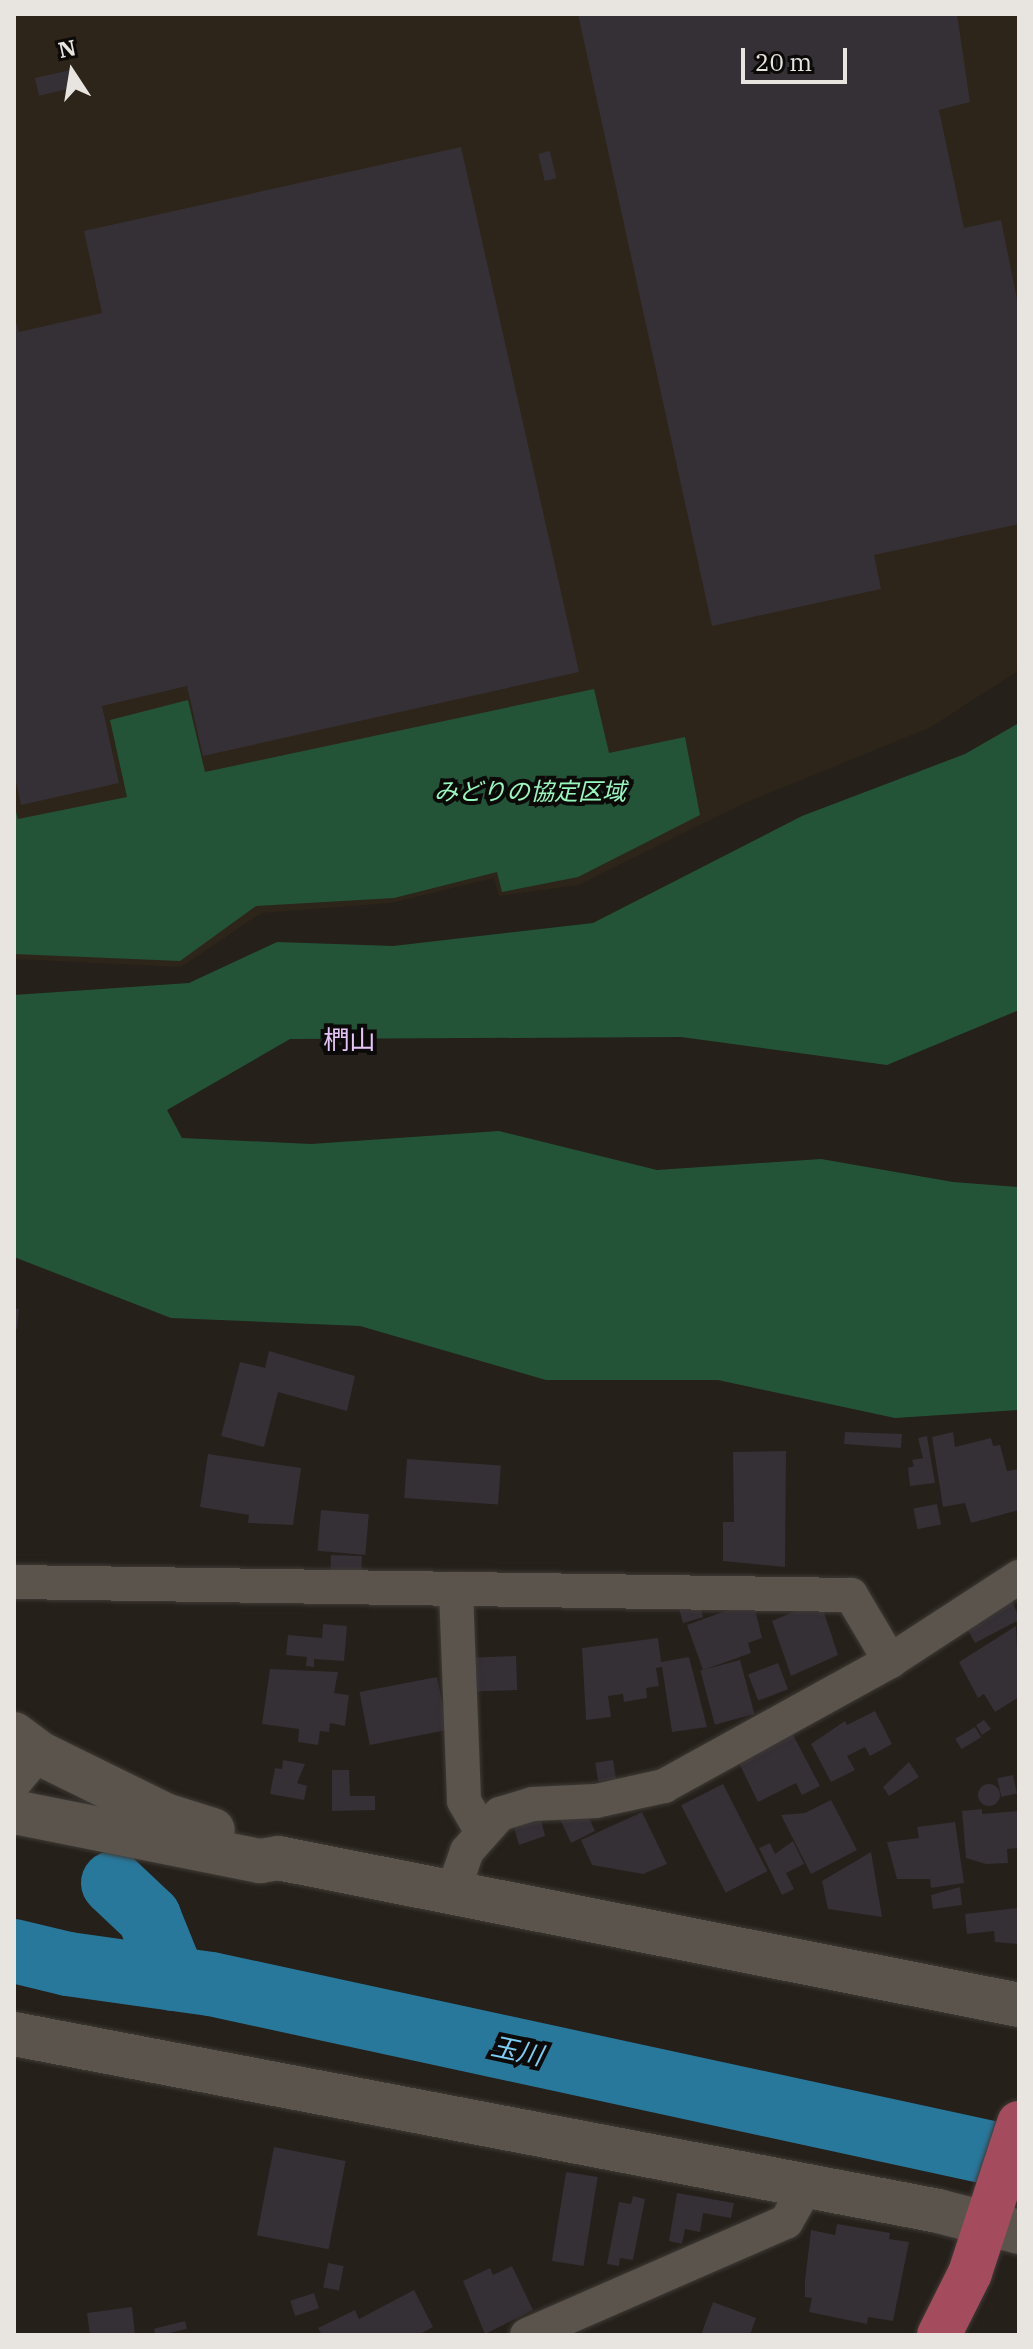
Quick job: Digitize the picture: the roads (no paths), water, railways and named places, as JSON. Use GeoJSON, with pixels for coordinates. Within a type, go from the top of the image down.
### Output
{"type":"FeatureCollection","features":[{"type":"Feature","properties":{"kind":"main road"},"geometry":{"type":"LineString","coordinates":[[939,2335],[999,2221],[1019,2123]]}},
{"type":"Feature","properties":{"kind":"street"},"geometry":{"type":"LineString","coordinates":[[453,1891],[481,1830],[500,1814],[533,1804],[596,1801],[664,1786],[890,1661],[1019,1577]]}},
{"type":"Feature","properties":{"kind":"street"},"geometry":{"type":"LineString","coordinates":[[14,1582],[456,1591],[535,1587],[851,1595],[890,1661]]}},
{"type":"Feature","properties":{"kind":"street"},"geometry":{"type":"LineString","coordinates":[[456,1591],[464,1801],[481,1830]]}},
{"type":"Feature","properties":{"kind":"street"},"geometry":{"type":"LineString","coordinates":[[23,1760],[165,1815],[261,1842],[278,1858]]}},
{"type":"Feature","properties":{"kind":"street"},"geometry":{"type":"LineString","coordinates":[[14,1812],[260,1861],[278,1858],[453,1891],[1019,2005]]}},
{"type":"Feature","properties":{"kind":"street"},"geometry":{"type":"LineString","coordinates":[[14,2034],[805,2189],[999,2221]]}},
{"type":"Feature","properties":{"kind":"street"},"geometry":{"type":"LineString","coordinates":[[527,2335],[786,2222],[805,2189]]}},
{"type":"Feature","properties":{"kind":"waterway"},"geometry":{"type":"LineString","coordinates":[[113,1883],[149,1917],[174,1979]]}},
{"type":"Feature","properties":{"kind":"waterway","name":"玉川"},"geometry":{"type":"LineString","coordinates":[[14,1951],[68,1964],[211,1984],[1019,2159]]}},
{"type":"Feature","properties":{"kind":"district","name":"椚山"},"geometry":{"type":"Point","coordinates":[349,1040]}},
{"type":"Feature","properties":{"kind":"park label","name":"みどりの協定区域"},"geometry":{"type":"Point","coordinates":[530,792]}}]}
